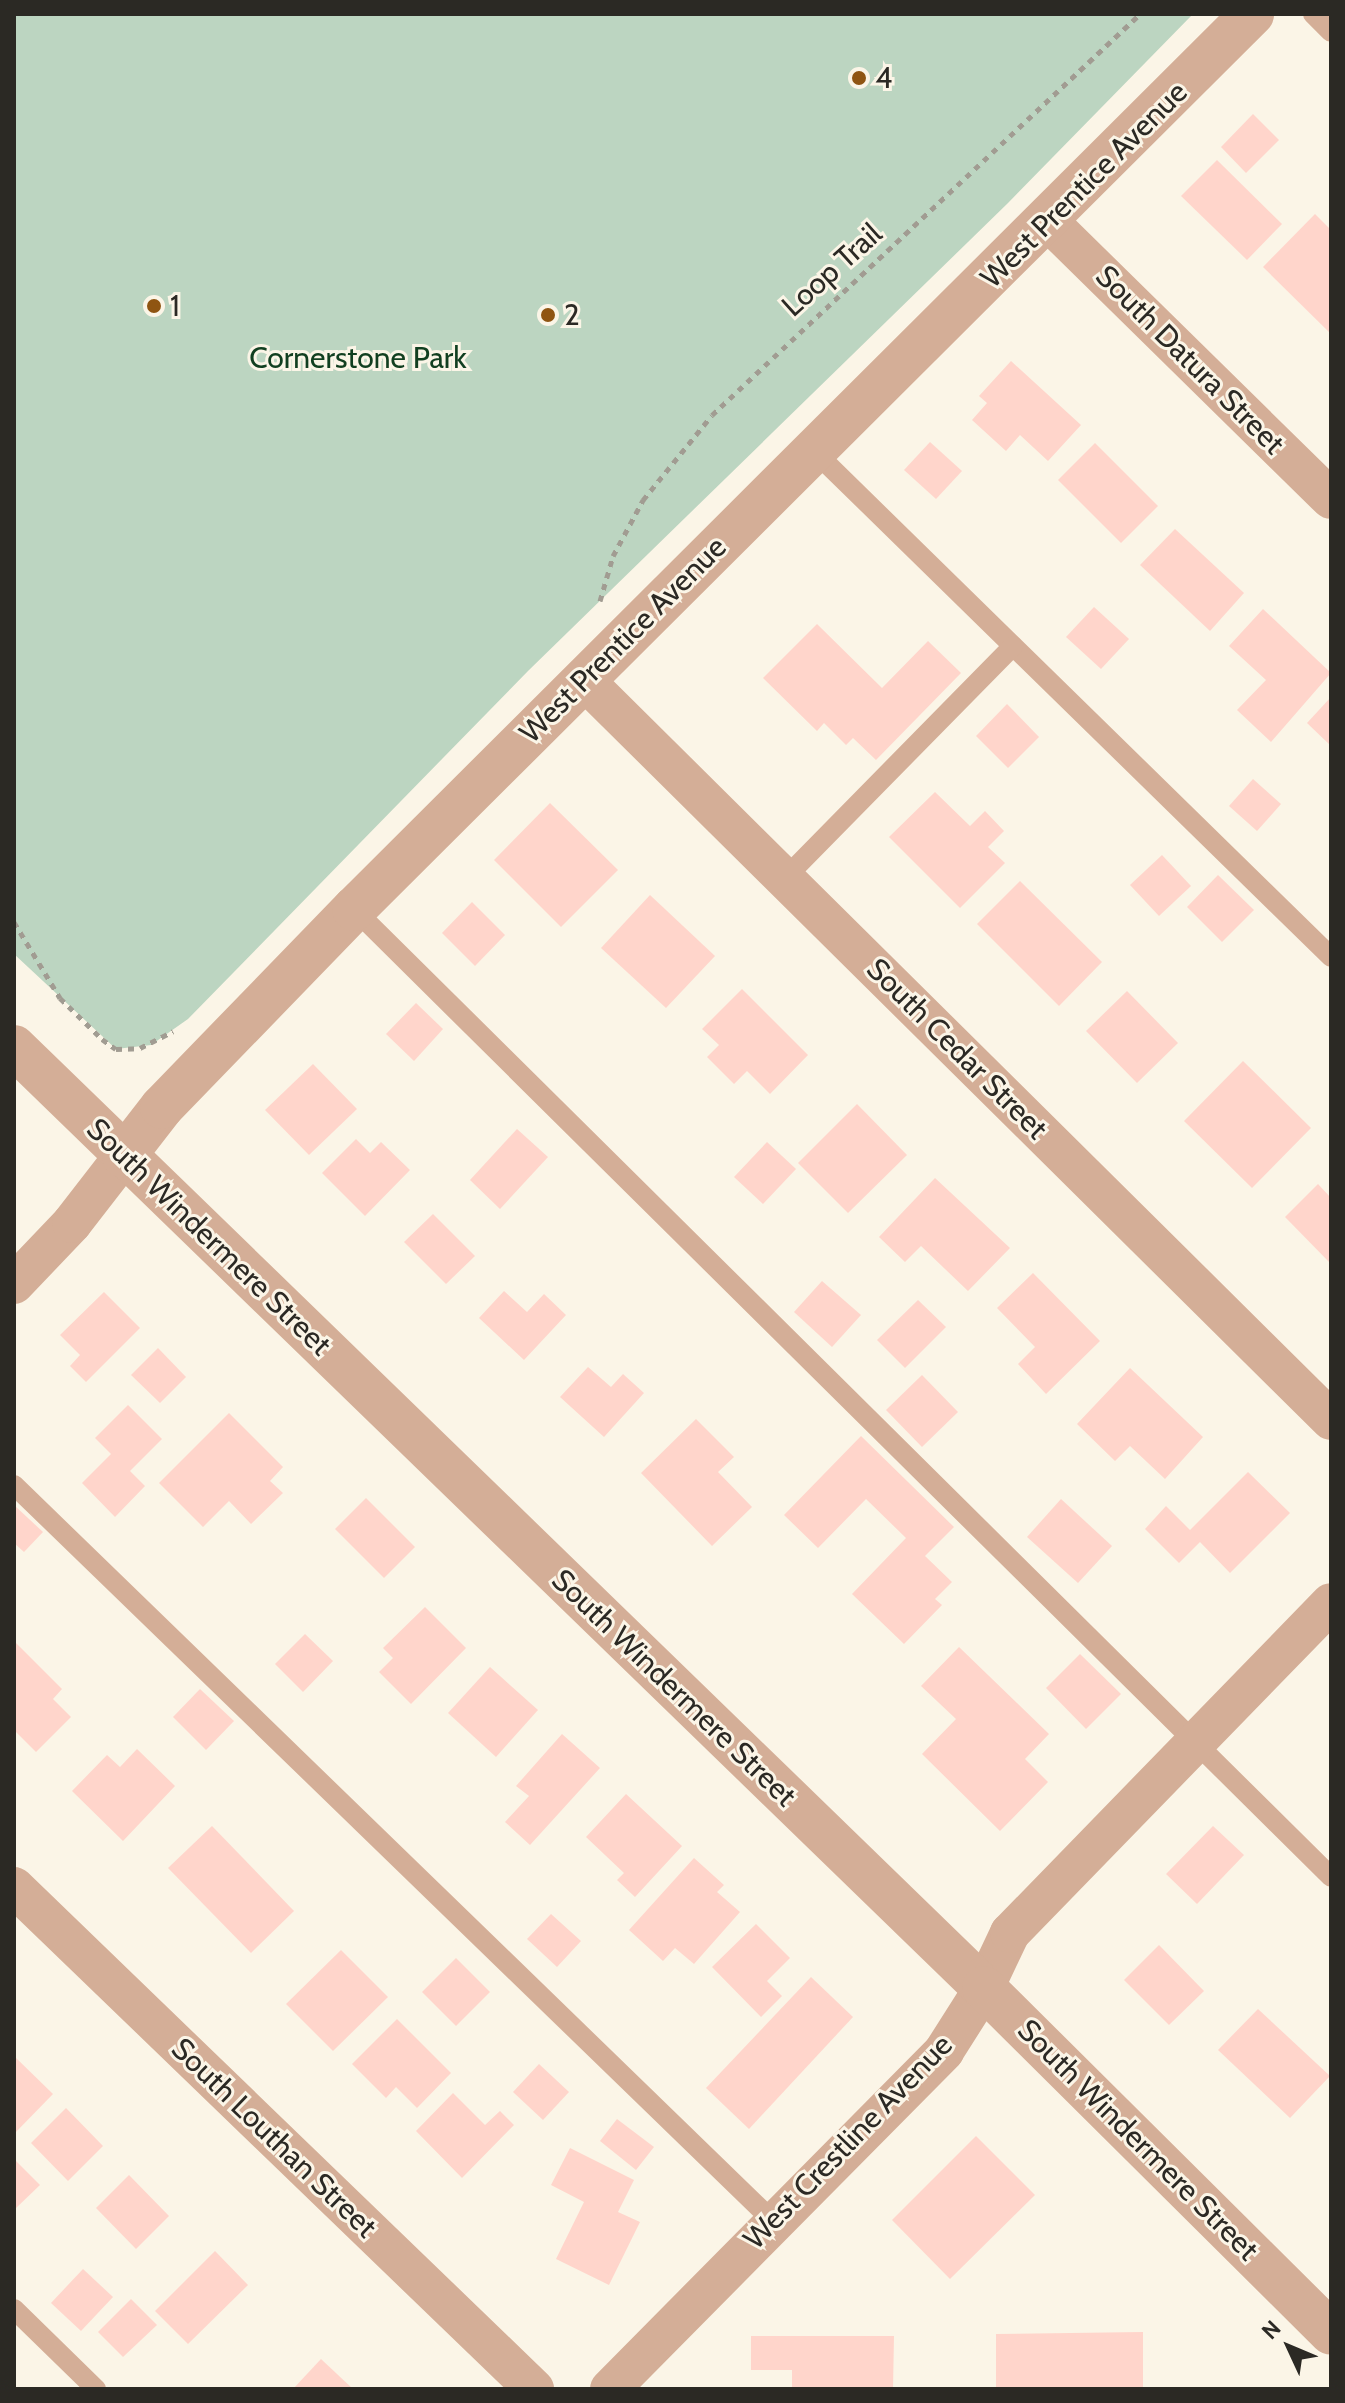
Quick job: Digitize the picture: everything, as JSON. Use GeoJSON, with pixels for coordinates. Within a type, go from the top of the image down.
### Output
{"type":"FeatureCollection","features":[{"type":"Feature","properties":{"kind":"street","name":"West Prentice Avenue"},"geometry":{"type":"LineString","coordinates":[[14,1284],[72,1223],[162,1107],[354,909],[583,679],[1049,222],[1252,14]]}},
{"type":"Feature","properties":{"kind":"street","name":"South Datura Street"},"geometry":{"type":"LineString","coordinates":[[1049,222],[1331,499]]}},
{"type":"Feature","properties":{"kind":"street","name":"South Cedar Street"},"geometry":{"type":"LineString","coordinates":[[583,679],[1331,1420]]}},
{"type":"Feature","properties":{"kind":"street","name":"South Windermere Street"},"geometry":{"type":"LineString","coordinates":[[14,1047],[984,1988],[1331,2332]]}},
{"type":"Feature","properties":{"kind":"street","name":"West Crestline Avenue"},"geometry":{"type":"LineString","coordinates":[[610,2389],[772,2220],[944,2051],[984,1988],[1010,1933],[1331,1603]]}},
{"type":"Feature","properties":{"kind":"street","name":"South Louthan Street"},"geometry":{"type":"LineString","coordinates":[[14,1887],[534,2389]]}},
{"type":"Feature","properties":{"kind":"lane"},"geometry":{"type":"LineString","coordinates":[[1313,14],[1331,32]]}},
{"type":"Feature","properties":{"kind":"lane"},"geometry":{"type":"LineString","coordinates":[[815,452],[1331,957]]}},
{"type":"Feature","properties":{"kind":"lane"},"geometry":{"type":"LineString","coordinates":[[785,878],[1013,646]]}},
{"type":"Feature","properties":{"kind":"lane"},"geometry":{"type":"LineString","coordinates":[[354,909],[1331,1877]]}},
{"type":"Feature","properties":{"kind":"lane"},"geometry":{"type":"LineString","coordinates":[[14,1485],[772,2220]]}},
{"type":"Feature","properties":{"kind":"lane"},"geometry":{"type":"LineString","coordinates":[[14,2309],[96,2389]]}},
{"type":"Feature","properties":{"kind":"path","name":"Loop Trail"},"geometry":{"type":"LineString","coordinates":[[603,597],[613,556],[643,500],[712,415],[1140,14]]}},
{"type":"Feature","properties":{"kind":"path"},"geometry":{"type":"LineString","coordinates":[[14,922],[60,998],[116,1049],[140,1048]]}},
{"type":"Feature","properties":{"kind":"green space","name":"Cornerstone Park"},"geometry":{"type":"Polygon","coordinates":[[[14,14],[1193,14],[1008,203],[528,671],[188,1019],[151,1045],[116,1049],[14,954],[14,14]]]}},
{"type":"Feature","properties":{"kind":"building"},"geometry":{"type":"Polygon","coordinates":[[[1253,114],[1279,140],[1246,173],[1221,147],[1253,114]]]}},
{"type":"Feature","properties":{"kind":"building"},"geometry":{"type":"Polygon","coordinates":[[[1217,160],[1282,224],[1247,260],[1181,196],[1217,160]]]}},
{"type":"Feature","properties":{"kind":"building"},"geometry":{"type":"Polygon","coordinates":[[[1315,214],[1331,230],[1331,334],[1263,267],[1315,214]]]}},
{"type":"Feature","properties":{"kind":"building"},"geometry":{"type":"Polygon","coordinates":[[[1011,361],[1081,425],[1048,461],[1020,435],[1006,451],[972,420],[987,403],[979,396],[1011,361]]]}},
{"type":"Feature","properties":{"kind":"building"},"geometry":{"type":"Polygon","coordinates":[[[930,442],[962,471],[936,499],[904,470],[930,442]]]}},
{"type":"Feature","properties":{"kind":"building"},"geometry":{"type":"Polygon","coordinates":[[[1095,443],[1158,506],[1121,543],[1058,480],[1095,443]]]}},
{"type":"Feature","properties":{"kind":"building"},"geometry":{"type":"Polygon","coordinates":[[[1175,529],[1244,593],[1210,631],[1140,565],[1175,529]]]}},
{"type":"Feature","properties":{"kind":"building"},"geometry":{"type":"Polygon","coordinates":[[[1094,607],[1129,639],[1101,669],[1066,637],[1094,607]]]}},
{"type":"Feature","properties":{"kind":"building"},"geometry":{"type":"Polygon","coordinates":[[[1263,609],[1331,673],[1271,742],[1237,710],[1266,680],[1229,646],[1263,609]]]}},
{"type":"Feature","properties":{"kind":"building"},"geometry":{"type":"Polygon","coordinates":[[[817,624],[882,688],[928,641],[961,673],[876,760],[853,738],[846,745],[824,723],[817,731],[763,678],[817,624]]]}},
{"type":"Feature","properties":{"kind":"building"},"geometry":{"type":"Polygon","coordinates":[[[1331,697],[1331,746],[1307,723],[1331,697]]]}},
{"type":"Feature","properties":{"kind":"building"},"geometry":{"type":"Polygon","coordinates":[[[1007,704],[1039,737],[1008,768],[976,736],[1007,704]]]}},
{"type":"Feature","properties":{"kind":"building"},"geometry":{"type":"Polygon","coordinates":[[[1253,779],[1281,804],[1257,831],[1229,806],[1253,779]]]}},
{"type":"Feature","properties":{"kind":"building"},"geometry":{"type":"Polygon","coordinates":[[[935,792],[970,826],[985,811],[1004,831],[988,847],[1005,863],[960,908],[889,837],[935,792]]]}},
{"type":"Feature","properties":{"kind":"building"},"geometry":{"type":"Polygon","coordinates":[[[550,803],[618,870],[561,927],[494,860],[550,803]]]}},
{"type":"Feature","properties":{"kind":"building"},"geometry":{"type":"Polygon","coordinates":[[[1162,855],[1191,886],[1159,916],[1130,885],[1162,855]]]}},
{"type":"Feature","properties":{"kind":"building"},"geometry":{"type":"Polygon","coordinates":[[[1218,875],[1254,910],[1222,942],[1187,907],[1218,875]]]}},
{"type":"Feature","properties":{"kind":"building"},"geometry":{"type":"Polygon","coordinates":[[[1020,881],[1102,962],[1059,1006],[977,924],[1020,881]]]}},
{"type":"Feature","properties":{"kind":"building"},"geometry":{"type":"Polygon","coordinates":[[[650,895],[715,956],[666,1008],[601,948],[650,895]]]}},
{"type":"Feature","properties":{"kind":"building"},"geometry":{"type":"Polygon","coordinates":[[[472,902],[505,935],[475,966],[442,933],[472,902]]]}},
{"type":"Feature","properties":{"kind":"building"},"geometry":{"type":"Polygon","coordinates":[[[742,989],[808,1055],[770,1094],[747,1071],[734,1084],[707,1057],[719,1045],[702,1029],[742,989]]]}},
{"type":"Feature","properties":{"kind":"building"},"geometry":{"type":"Polygon","coordinates":[[[1127,991],[1178,1043],[1137,1083],[1086,1031],[1127,991]]]}},
{"type":"Feature","properties":{"kind":"building"},"geometry":{"type":"Polygon","coordinates":[[[416,1003],[443,1029],[414,1061],[386,1034],[416,1003]]]}},
{"type":"Feature","properties":{"kind":"building"},"geometry":{"type":"Polygon","coordinates":[[[1243,1061],[1311,1128],[1252,1188],[1184,1121],[1243,1061]]]}},
{"type":"Feature","properties":{"kind":"building"},"geometry":{"type":"Polygon","coordinates":[[[313,1064],[357,1109],[309,1155],[265,1110],[313,1064]]]}},
{"type":"Feature","properties":{"kind":"building"},"geometry":{"type":"Polygon","coordinates":[[[857,1104],[907,1155],[848,1213],[798,1163],[857,1104]]]}},
{"type":"Feature","properties":{"kind":"building"},"geometry":{"type":"Polygon","coordinates":[[[517,1129],[548,1157],[500,1209],[470,1180],[517,1129]]]}},
{"type":"Feature","properties":{"kind":"building"},"geometry":{"type":"Polygon","coordinates":[[[356,1139],[370,1153],[381,1142],[410,1170],[365,1216],[322,1173],[356,1139]]]}},
{"type":"Feature","properties":{"kind":"building"},"geometry":{"type":"Polygon","coordinates":[[[767,1142],[796,1169],[763,1204],[734,1177],[767,1142]]]}},
{"type":"Feature","properties":{"kind":"building"},"geometry":{"type":"Polygon","coordinates":[[[935,1178],[1010,1248],[968,1291],[921,1246],[905,1262],[879,1237],[935,1178]]]}},
{"type":"Feature","properties":{"kind":"building"},"geometry":{"type":"Polygon","coordinates":[[[1318,1184],[1331,1198],[1331,1264],[1285,1217],[1318,1184]]]}},
{"type":"Feature","properties":{"kind":"building"},"geometry":{"type":"Polygon","coordinates":[[[433,1214],[475,1256],[446,1284],[404,1242],[433,1214]]]}},
{"type":"Feature","properties":{"kind":"building"},"geometry":{"type":"Polygon","coordinates":[[[1033,1273],[1100,1341],[1046,1394],[1018,1364],[1035,1347],[997,1308],[1033,1273]]]}},
{"type":"Feature","properties":{"kind":"building"},"geometry":{"type":"Polygon","coordinates":[[[822,1281],[861,1315],[832,1347],[794,1312],[822,1281]]]}},
{"type":"Feature","properties":{"kind":"building"},"geometry":{"type":"Polygon","coordinates":[[[504,1291],[527,1312],[544,1294],[566,1315],[524,1360],[479,1318],[504,1291]]]}},
{"type":"Feature","properties":{"kind":"building"},"geometry":{"type":"Polygon","coordinates":[[[104,1292],[140,1328],[86,1382],[70,1366],[80,1355],[60,1335],[104,1292]]]}},
{"type":"Feature","properties":{"kind":"building"},"geometry":{"type":"Polygon","coordinates":[[[918,1300],[946,1327],[905,1368],[877,1340],[918,1300]]]}},
{"type":"Feature","properties":{"kind":"building"},"geometry":{"type":"Polygon","coordinates":[[[158,1348],[186,1377],[160,1403],[131,1375],[158,1348]]]}},
{"type":"Feature","properties":{"kind":"building"},"geometry":{"type":"Polygon","coordinates":[[[588,1367],[611,1387],[623,1374],[644,1393],[604,1437],[560,1397],[588,1367]]]}},
{"type":"Feature","properties":{"kind":"building"},"geometry":{"type":"Polygon","coordinates":[[[1130,1368],[1203,1437],[1165,1479],[1130,1446],[1115,1461],[1077,1424],[1130,1368]]]}},
{"type":"Feature","properties":{"kind":"building"},"geometry":{"type":"Polygon","coordinates":[[[922,1375],[958,1412],[922,1447],[886,1410],[922,1375]]]}},
{"type":"Feature","properties":{"kind":"building"},"geometry":{"type":"Polygon","coordinates":[[[128,1405],[162,1439],[130,1471],[145,1486],[115,1517],[82,1483],[111,1454],[95,1438],[128,1405]]]}},
{"type":"Feature","properties":{"kind":"building"},"geometry":{"type":"Polygon","coordinates":[[[229,1413],[283,1467],[270,1481],[283,1493],[251,1524],[229,1501],[203,1527],[159,1483],[229,1413]]]}},
{"type":"Feature","properties":{"kind":"building"},"geometry":{"type":"Polygon","coordinates":[[[696,1419],[734,1457],[718,1472],[752,1507],[712,1546],[641,1473],[696,1419]]]}},
{"type":"Feature","properties":{"kind":"building"},"geometry":{"type":"Polygon","coordinates":[[[861,1436],[954,1527],[925,1556],[952,1582],[935,1599],[942,1605],[904,1644],[852,1594],[906,1538],[866,1499],[818,1548],[784,1515],[861,1436]]]}},
{"type":"Feature","properties":{"kind":"building"},"geometry":{"type":"Polygon","coordinates":[[[1248,1472],[1290,1513],[1230,1573],[1200,1542],[1179,1563],[1145,1529],[1166,1506],[1190,1530],[1248,1472]]]}},
{"type":"Feature","properties":{"kind":"building"},"geometry":{"type":"Polygon","coordinates":[[[366,1498],[415,1547],[384,1578],[335,1529],[366,1498]]]}},
{"type":"Feature","properties":{"kind":"building"},"geometry":{"type":"Polygon","coordinates":[[[1061,1499],[1112,1546],[1078,1583],[1027,1537],[1061,1499]]]}},
{"type":"Feature","properties":{"kind":"building"},"geometry":{"type":"Polygon","coordinates":[[[14,1505],[43,1532],[24,1552],[14,1543],[14,1505]]]}},
{"type":"Feature","properties":{"kind":"building"},"geometry":{"type":"Polygon","coordinates":[[[425,1607],[466,1648],[411,1704],[379,1672],[393,1658],[383,1648],[425,1607]]]}},
{"type":"Feature","properties":{"kind":"building"},"geometry":{"type":"Polygon","coordinates":[[[305,1634],[333,1661],[303,1692],[275,1664],[305,1634]]]}},
{"type":"Feature","properties":{"kind":"building"},"geometry":{"type":"Polygon","coordinates":[[[16,1643],[62,1689],[53,1699],[71,1717],[36,1752],[14,1730],[16,1643]]]}},
{"type":"Feature","properties":{"kind":"building"},"geometry":{"type":"Polygon","coordinates":[[[959,1647],[1049,1734],[1025,1759],[1048,1782],[1000,1831],[922,1754],[956,1719],[921,1686],[959,1647]]]}},
{"type":"Feature","properties":{"kind":"building"},"geometry":{"type":"Polygon","coordinates":[[[1080,1654],[1121,1694],[1086,1729],[1046,1688],[1080,1654]]]}},
{"type":"Feature","properties":{"kind":"building"},"geometry":{"type":"Polygon","coordinates":[[[490,1667],[538,1710],[496,1757],[448,1713],[490,1667]]]}},
{"type":"Feature","properties":{"kind":"building"},"geometry":{"type":"Polygon","coordinates":[[[200,1689],[234,1721],[206,1750],[173,1717],[200,1689]]]}},
{"type":"Feature","properties":{"kind":"building"},"geometry":{"type":"Polygon","coordinates":[[[562,1734],[600,1768],[530,1845],[505,1822],[529,1796],[516,1786],[562,1734]]]}},
{"type":"Feature","properties":{"kind":"building"},"geometry":{"type":"Polygon","coordinates":[[[137,1749],[175,1786],[123,1841],[72,1791],[107,1755],[120,1767],[137,1749]]]}},
{"type":"Feature","properties":{"kind":"building"},"geometry":{"type":"Polygon","coordinates":[[[626,1794],[682,1846],[635,1897],[617,1880],[624,1873],[586,1837],[626,1794]]]}},
{"type":"Feature","properties":{"kind":"building"},"geometry":{"type":"Polygon","coordinates":[[[212,1826],[294,1911],[251,1953],[168,1868],[212,1826]]]}},
{"type":"Feature","properties":{"kind":"building"},"geometry":{"type":"Polygon","coordinates":[[[1213,1826],[1244,1855],[1197,1904],[1166,1874],[1213,1826]]]}},
{"type":"Feature","properties":{"kind":"building"},"geometry":{"type":"Polygon","coordinates":[[[694,1858],[724,1885],[717,1892],[740,1912],[694,1964],[675,1948],[663,1961],[629,1930],[694,1858]]]}},
{"type":"Feature","properties":{"kind":"building"},"geometry":{"type":"Polygon","coordinates":[[[551,1914],[581,1941],[557,1967],[527,1939],[551,1914]]]}},
{"type":"Feature","properties":{"kind":"building"},"geometry":{"type":"Polygon","coordinates":[[[756,1924],[790,1958],[767,1981],[782,1996],[761,2017],[712,1967],[756,1924]]]}},
{"type":"Feature","properties":{"kind":"building"},"geometry":{"type":"Polygon","coordinates":[[[1159,1945],[1204,1991],[1169,2025],[1124,1980],[1159,1945]]]}},
{"type":"Feature","properties":{"kind":"building"},"geometry":{"type":"Polygon","coordinates":[[[341,1950],[388,1997],[333,2051],[286,2004],[341,1950]]]}},
{"type":"Feature","properties":{"kind":"building"},"geometry":{"type":"Polygon","coordinates":[[[456,1958],[490,1992],[456,2026],[422,1992],[456,1958]]]}},
{"type":"Feature","properties":{"kind":"building"},"geometry":{"type":"Polygon","coordinates":[[[811,1977],[853,2017],[749,2129],[706,2088],[811,1977]]]}},
{"type":"Feature","properties":{"kind":"building"},"geometry":{"type":"Polygon","coordinates":[[[1258,2009],[1330,2076],[1290,2118],[1218,2050],[1258,2009]]]}},
{"type":"Feature","properties":{"kind":"building"},"geometry":{"type":"Polygon","coordinates":[[[397,2019],[451,2073],[417,2108],[396,2087],[386,2098],[352,2064],[397,2019]]]}},
{"type":"Feature","properties":{"kind":"building"},"geometry":{"type":"Polygon","coordinates":[[[14,2056],[53,2094],[14,2134],[14,2056]]]}},
{"type":"Feature","properties":{"kind":"building"},"geometry":{"type":"Polygon","coordinates":[[[539,2064],[569,2092],[543,2120],[513,2092],[539,2064]]]}},
{"type":"Feature","properties":{"kind":"building"},"geometry":{"type":"Polygon","coordinates":[[[453,2093],[485,2125],[500,2111],[514,2125],[462,2178],[416,2131],[453,2093]]]}},
{"type":"Feature","properties":{"kind":"building"},"geometry":{"type":"Polygon","coordinates":[[[66,2108],[103,2146],[68,2181],[31,2143],[66,2108]]]}},
{"type":"Feature","properties":{"kind":"building"},"geometry":{"type":"Polygon","coordinates":[[[617,2119],[654,2147],[636,2170],[600,2141],[617,2119]]]}},
{"type":"Feature","properties":{"kind":"building"},"geometry":{"type":"Polygon","coordinates":[[[976,2136],[1035,2195],[950,2279],[892,2220],[976,2136]]]}},
{"type":"Feature","properties":{"kind":"building"},"geometry":{"type":"Polygon","coordinates":[[[570,2148],[634,2180],[618,2212],[640,2222],[609,2285],[556,2259],[584,2202],[551,2185],[570,2148]]]}},
{"type":"Feature","properties":{"kind":"building"},"geometry":{"type":"Polygon","coordinates":[[[14,2159],[40,2185],[14,2210],[14,2159]]]}},
{"type":"Feature","properties":{"kind":"building"},"geometry":{"type":"Polygon","coordinates":[[[129,2175],[169,2216],[136,2249],[96,2208],[129,2175]]]}},
{"type":"Feature","properties":{"kind":"building"},"geometry":{"type":"Polygon","coordinates":[[[215,2251],[248,2285],[188,2344],[155,2311],[215,2251]]]}},
{"type":"Feature","properties":{"kind":"building"},"geometry":{"type":"Polygon","coordinates":[[[83,2269],[113,2297],[81,2331],[51,2303],[83,2269]]]}},
{"type":"Feature","properties":{"kind":"building"},"geometry":{"type":"Polygon","coordinates":[[[131,2299],[157,2325],[123,2357],[98,2332],[131,2299]]]}},
{"type":"Feature","properties":{"kind":"building"},"geometry":{"type":"Polygon","coordinates":[[[1143,2332],[1143,2389],[996,2389],[996,2334],[1143,2332]]]}},
{"type":"Feature","properties":{"kind":"building"},"geometry":{"type":"Polygon","coordinates":[[[751,2336],[894,2336],[893,2389],[792,2389],[792,2370],[751,2370],[751,2336]]]}},
{"type":"Feature","properties":{"kind":"building"},"geometry":{"type":"Polygon","coordinates":[[[321,2359],[353,2389],[293,2389],[321,2359]]]}},
{"type":"Feature","properties":{"kind":"place","name":"4"},"geometry":{"type":"Point","coordinates":[859,78]}},
{"type":"Feature","properties":{"kind":"place","name":"1"},"geometry":{"type":"Point","coordinates":[154,306]}},
{"type":"Feature","properties":{"kind":"place","name":"2"},"geometry":{"type":"Point","coordinates":[548,315]}}]}
